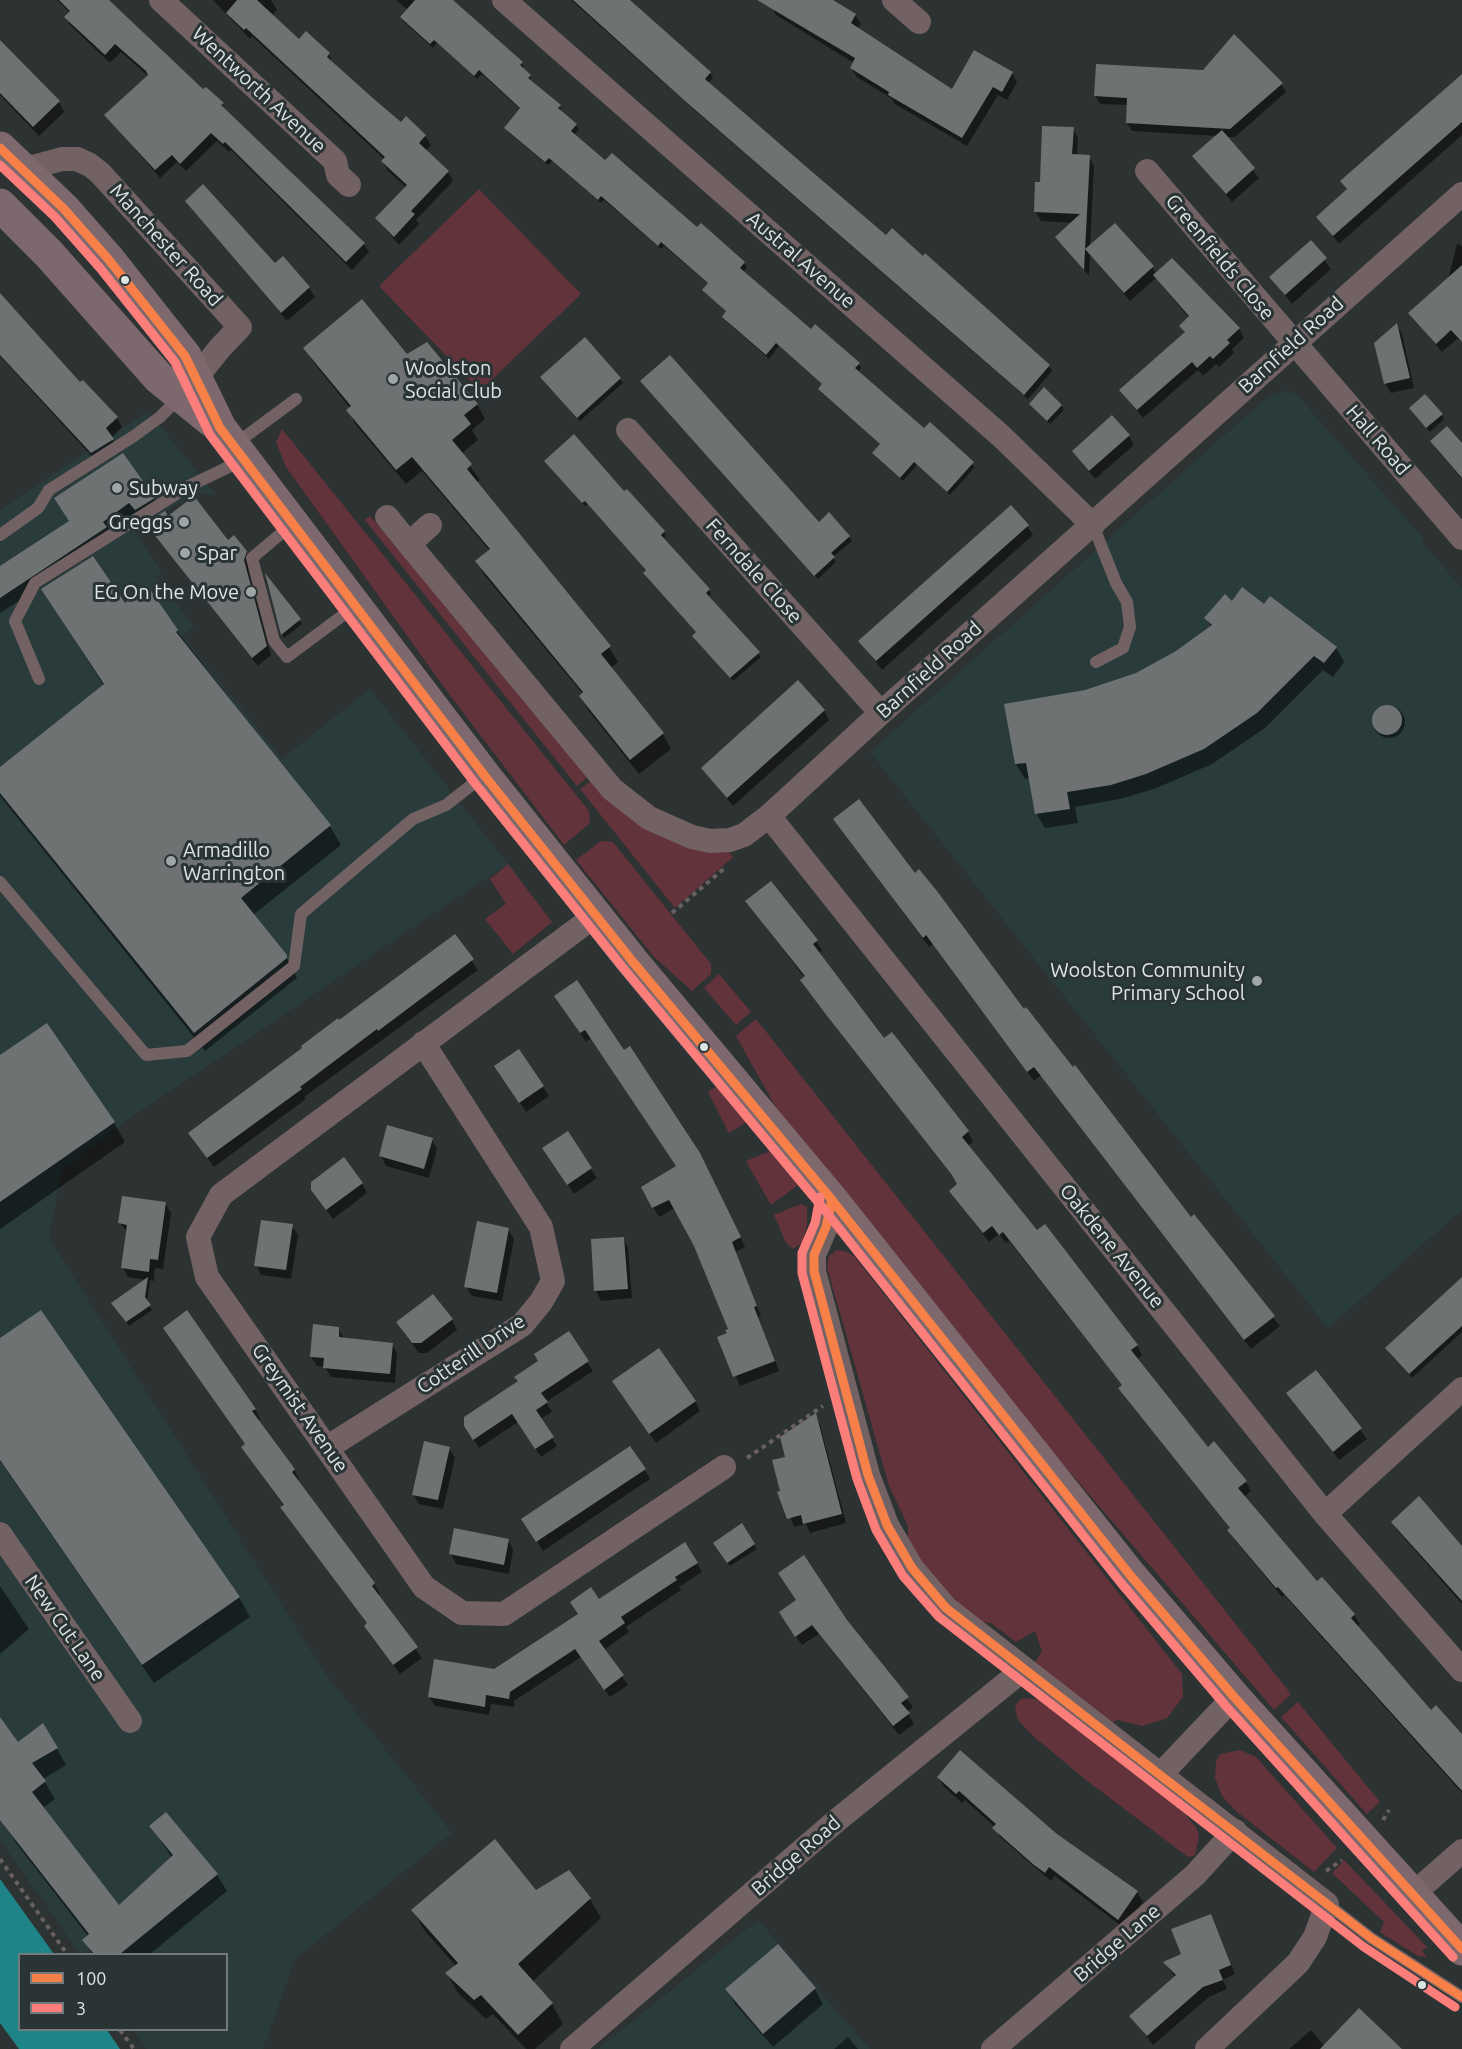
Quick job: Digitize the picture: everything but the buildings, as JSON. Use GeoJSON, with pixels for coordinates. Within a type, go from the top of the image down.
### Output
{"type":"FeatureCollection","features":[{"type":"Feature","properties":{"kind":"main road"},"geometry":{"type":"LineString","coordinates":[[0,148],[25,169],[109,260],[185,356],[188,388]]}},
{"type":"Feature","properties":{"kind":"main road"},"geometry":{"type":"LineString","coordinates":[[0,205],[49,254],[159,378],[188,388],[484,775],[596,915],[832,1200],[1131,1575],[1234,1697],[1462,1949]]}},
{"type":"Feature","properties":{"kind":"street","name":"Wentworth Avenue"},"geometry":{"type":"LineString","coordinates":[[161,0],[335,161],[338,175],[349,185]]}},
{"type":"Feature","properties":{"kind":"street","name":"Austral Avenue"},"geometry":{"type":"LineString","coordinates":[[504,0],[1001,436],[1093,525]]}},
{"type":"Feature","properties":{"kind":"street"},"geometry":{"type":"LineString","coordinates":[[900,2],[919,22]]}},
{"type":"Feature","properties":{"kind":"street","name":"Manchester Road"},"geometry":{"type":"LineString","coordinates":[[25,169],[62,159],[77,159],[95,169],[240,327],[188,388]]}},
{"type":"Feature","properties":{"kind":"street","name":"Greenfields Close"},"geometry":{"type":"LineString","coordinates":[[1147,171],[1294,342]]}},
{"type":"Feature","properties":{"kind":"street","name":"Barnfield Road"},"geometry":{"type":"LineString","coordinates":[[387,517],[596,772],[629,804],[670,829],[710,841],[730,840],[744,835],[769,816],[881,712],[1462,194]]}},
{"type":"Feature","properties":{"kind":"street","name":"Hall Road"},"geometry":{"type":"LineString","coordinates":[[1294,342],[1462,538]]}},
{"type":"Feature","properties":{"kind":"street","name":"Ferndale Close"},"geometry":{"type":"LineString","coordinates":[[627,430],[881,712]]}},
{"type":"Feature","properties":{"kind":"street"},"geometry":{"type":"LineString","coordinates":[[409,544],[430,525]]}},
{"type":"Feature","properties":{"kind":"street","name":"Oakdene Avenue"},"geometry":{"type":"LineString","coordinates":[[769,816],[1325,1514],[1462,1670]]}},
{"type":"Feature","properties":{"kind":"street","name":"Greymist Avenue"},"geometry":{"type":"LineString","coordinates":[[596,915],[221,1195],[198,1237],[207,1277],[424,1587],[462,1612],[504,1614],[724,1467]]}},
{"type":"Feature","properties":{"kind":"street","name":"Cotterill Drive"},"geometry":{"type":"LineString","coordinates":[[328,1447],[522,1325],[541,1302],[553,1281],[541,1227],[423,1043]]}},
{"type":"Feature","properties":{"kind":"street"},"geometry":{"type":"LineString","coordinates":[[832,1200],[826,1227],[814,1255],[814,1271],[868,1475],[887,1525],[912,1568],[946,1608],[1327,1904],[1315,1937],[1298,1963],[1207,2049]]}},
{"type":"Feature","properties":{"kind":"street"},"geometry":{"type":"LineString","coordinates":[[1325,1514],[1462,1389]]}},
{"type":"Feature","properties":{"kind":"street","name":"New Cut Lane"},"geometry":{"type":"LineString","coordinates":[[0,1534],[130,1721]]}},
{"type":"Feature","properties":{"kind":"street","name":"Bridge Road"},"geometry":{"type":"LineString","coordinates":[[572,2049],[836,1821],[1024,1669]]}},
{"type":"Feature","properties":{"kind":"street"},"geometry":{"type":"LineString","coordinates":[[1160,1775],[1234,1697]]}},
{"type":"Feature","properties":{"kind":"street","name":"Bridge Lane"},"geometry":{"type":"LineString","coordinates":[[993,2049],[1196,1875],[1235,1832]]}},
{"type":"Feature","properties":{"kind":"street"},"geometry":{"type":"LineString","coordinates":[[1413,1894],[1462,1851]]}},
{"type":"Feature","properties":{"kind":"lane"},"geometry":{"type":"LineString","coordinates":[[0,535],[38,508],[49,490],[160,417],[188,388]]}},
{"type":"Feature","properties":{"kind":"lane"},"geometry":{"type":"LineString","coordinates":[[39,679],[15,621],[35,583],[189,486],[233,445],[296,399]]}},
{"type":"Feature","properties":{"kind":"lane"},"geometry":{"type":"LineString","coordinates":[[292,525],[252,558],[274,640],[287,657],[355,606]]}},
{"type":"Feature","properties":{"kind":"lane"},"geometry":{"type":"LineString","coordinates":[[1093,525],[1116,583],[1127,603],[1130,627],[1123,648],[1096,662]]}},
{"type":"Feature","properties":{"kind":"lane"},"geometry":{"type":"LineString","coordinates":[[0,882],[146,1055],[186,1051],[294,966],[301,914],[413,819],[446,805],[484,775]]}},
{"type":"Feature","properties":{"kind":"lane"},"geometry":{"type":"LineString","coordinates":[[1327,1904],[1371,1938],[1462,1997]]}},
{"type":"Feature","properties":{"kind":"path"},"geometry":{"type":"LineString","coordinates":[[672,913],[734,861]]}},
{"type":"Feature","properties":{"kind":"path"},"geometry":{"type":"LineString","coordinates":[[724,1467],[739,1458],[744,1460],[845,1390]]}},
{"type":"Feature","properties":{"kind":"path"},"geometry":{"type":"LineString","coordinates":[[0,1859],[66,1953]]}},
{"type":"Feature","properties":{"kind":"path"},"geometry":{"type":"LineString","coordinates":[[121,2031],[134,2049]]}},
{"type":"Feature","properties":{"kind":"shaded area"},"geometry":{"type":"Polygon","coordinates":[[[479,189],[581,294],[480,391],[379,286],[479,189]]]}},
{"type":"Feature","properties":{"kind":"shaded area","name":"Woolston Community Primary School"},"geometry":{"type":"Polygon","coordinates":[[[1285,390],[1297,395],[1421,536],[1426,547],[1462,588],[1462,1210],[1328,1328],[870,752],[1267,397],[1285,390]]]}},
{"type":"Feature","properties":{"kind":"shaded area"},"geometry":{"type":"Polygon","coordinates":[[[148,411],[216,495],[196,493],[134,530],[162,573],[157,577],[194,627],[182,635],[282,759],[370,689],[508,864],[131,1117],[62,1169],[49,1238],[327,1676],[452,1833],[295,1959],[263,2049],[147,2049],[134,2031],[228,2031],[228,1953],[79,1953],[0,1840],[0,510],[148,411]]]}},
{"type":"Feature","properties":{"kind":"shaded area"},"geometry":{"type":"Polygon","coordinates":[[[282,429],[589,811],[590,823],[564,845],[446,690],[286,467],[276,442],[282,429]]]}},
{"type":"Feature","properties":{"kind":"shaded area"},"geometry":{"type":"Polygon","coordinates":[[[370,516],[590,775],[577,786],[365,520],[370,516]]]}},
{"type":"Feature","properties":{"kind":"shaded area"},"geometry":{"type":"Polygon","coordinates":[[[593,779],[706,849],[729,852],[733,857],[675,908],[580,789],[593,779]]]}},
{"type":"Feature","properties":{"kind":"shaded area"},"geometry":{"type":"Polygon","coordinates":[[[601,841],[613,842],[711,964],[711,974],[692,991],[655,958],[576,860],[601,841]]]}},
{"type":"Feature","properties":{"kind":"shaded area"},"geometry":{"type":"Polygon","coordinates":[[[508,864],[552,922],[513,954],[485,919],[506,904],[490,879],[508,864]]]}},
{"type":"Feature","properties":{"kind":"shaded area"},"geometry":{"type":"Polygon","coordinates":[[[719,974],[751,1012],[736,1025],[704,988],[719,974]]]}},
{"type":"Feature","properties":{"kind":"shaded area"},"geometry":{"type":"Polygon","coordinates":[[[756,1019],[1291,1694],[1274,1710],[1044,1442],[778,1111],[736,1036],[756,1019]]]}},
{"type":"Feature","properties":{"kind":"shaded area"},"geometry":{"type":"Polygon","coordinates":[[[717,1086],[747,1122],[729,1133],[708,1092],[717,1086]]]}},
{"type":"Feature","properties":{"kind":"shaded area"},"geometry":{"type":"Polygon","coordinates":[[[770,1151],[798,1185],[771,1205],[746,1161],[770,1151]]]}},
{"type":"Feature","properties":{"kind":"shaded area"},"geometry":{"type":"Polygon","coordinates":[[[801,1204],[807,1207],[807,1225],[802,1243],[793,1249],[786,1243],[774,1215],[801,1204]]]}},
{"type":"Feature","properties":{"kind":"shaded area"},"geometry":{"type":"Polygon","coordinates":[[[837,1250],[854,1256],[1182,1674],[1183,1697],[1167,1718],[1143,1726],[1118,1720],[1104,1725],[1031,1669],[1042,1651],[1035,1631],[1016,1642],[991,1623],[973,1622],[918,1562],[908,1541],[908,1526],[889,1486],[827,1267],[829,1256],[837,1250]]]}},
{"type":"Feature","properties":{"kind":"shaded area"},"geometry":{"type":"Polygon","coordinates":[[[1021,1699],[1039,1700],[1049,1706],[1185,1814],[1197,1829],[1199,1837],[1195,1855],[1188,1857],[1086,1780],[1033,1736],[1018,1720],[1015,1706],[1021,1699]]]}},
{"type":"Feature","properties":{"kind":"shaded area"},"geometry":{"type":"Polygon","coordinates":[[[1298,1702],[1380,1802],[1367,1814],[1281,1717],[1298,1702]]]}},
{"type":"Feature","properties":{"kind":"shaded area"},"geometry":{"type":"Polygon","coordinates":[[[1240,1750],[1256,1757],[1337,1848],[1314,1872],[1236,1811],[1222,1796],[1215,1778],[1216,1761],[1220,1754],[1240,1750]]]}},
{"type":"Feature","properties":{"kind":"shaded area"},"geometry":{"type":"Polygon","coordinates":[[[1344,1860],[1427,1947],[1422,1951],[1427,1957],[1418,1956],[1380,1932],[1384,1922],[1332,1873],[1344,1860]]]}},
{"type":"Feature","properties":{"kind":"shaded area"},"geometry":{"type":"Polygon","coordinates":[[[758,1920],[870,2049],[598,2049],[758,1920]]]}},
{"type":"Feature","properties":{"kind":"water"},"geometry":{"type":"Polygon","coordinates":[[[0,1879],[53,1953],[18,1953],[18,2031],[108,2031],[120,2049],[19,2049],[0,2023],[0,1879]]]}},
{"type":"Feature","properties":{"kind":"transit line","name":"100"},"geometry":{"type":"LineString","coordinates":[[0,148],[64,209],[109,260],[185,356],[220,428],[484,775],[633,962],[832,1200],[1130,1575],[1234,1697],[1462,1949]]}},
{"type":"Feature","properties":{"kind":"transit line","name":"3"},"geometry":{"type":"LineString","coordinates":[[0,165],[55,217],[100,268],[175,362],[210,435],[474,782],[624,969],[823,1208],[1121,1583],[1225,1705],[1453,1957]]}},
{"type":"Feature","properties":{"kind":"transit line","name":"3"},"geometry":{"type":"LineString","coordinates":[[820,1197],[815,1223],[802,1253],[802,1273],[857,1479],[876,1530],[903,1576],[939,1617],[1364,1947],[1455,2007]]}},
{"type":"Feature","properties":{"kind":"transit line","name":"100"},"geometry":{"type":"LineString","coordinates":[[832,1200],[826,1227],[814,1255],[814,1271],[868,1475],[887,1525],[912,1568],[946,1608],[1160,1775],[1371,1938],[1462,1997]]}},
{"type":"Feature","properties":{"kind":"place","name":"Woolston Social Club"},"geometry":{"type":"Point","coordinates":[393,379]}},
{"type":"Feature","properties":{"kind":"place","name":"Subway"},"geometry":{"type":"Point","coordinates":[117,488]}},
{"type":"Feature","properties":{"kind":"place","name":"Greggs"},"geometry":{"type":"Point","coordinates":[184,522]}},
{"type":"Feature","properties":{"kind":"place","name":"Spar"},"geometry":{"type":"Point","coordinates":[185,553]}},
{"type":"Feature","properties":{"kind":"place","name":"EG On the Move"},"geometry":{"type":"Point","coordinates":[251,592]}},
{"type":"Feature","properties":{"kind":"place","name":"Armadillo Warrington"},"geometry":{"type":"Point","coordinates":[171,861]}},
{"type":"Feature","properties":{"kind":"place","name":"Woolston Community Primary School"},"geometry":{"type":"Point","coordinates":[1257,981]}}]}
